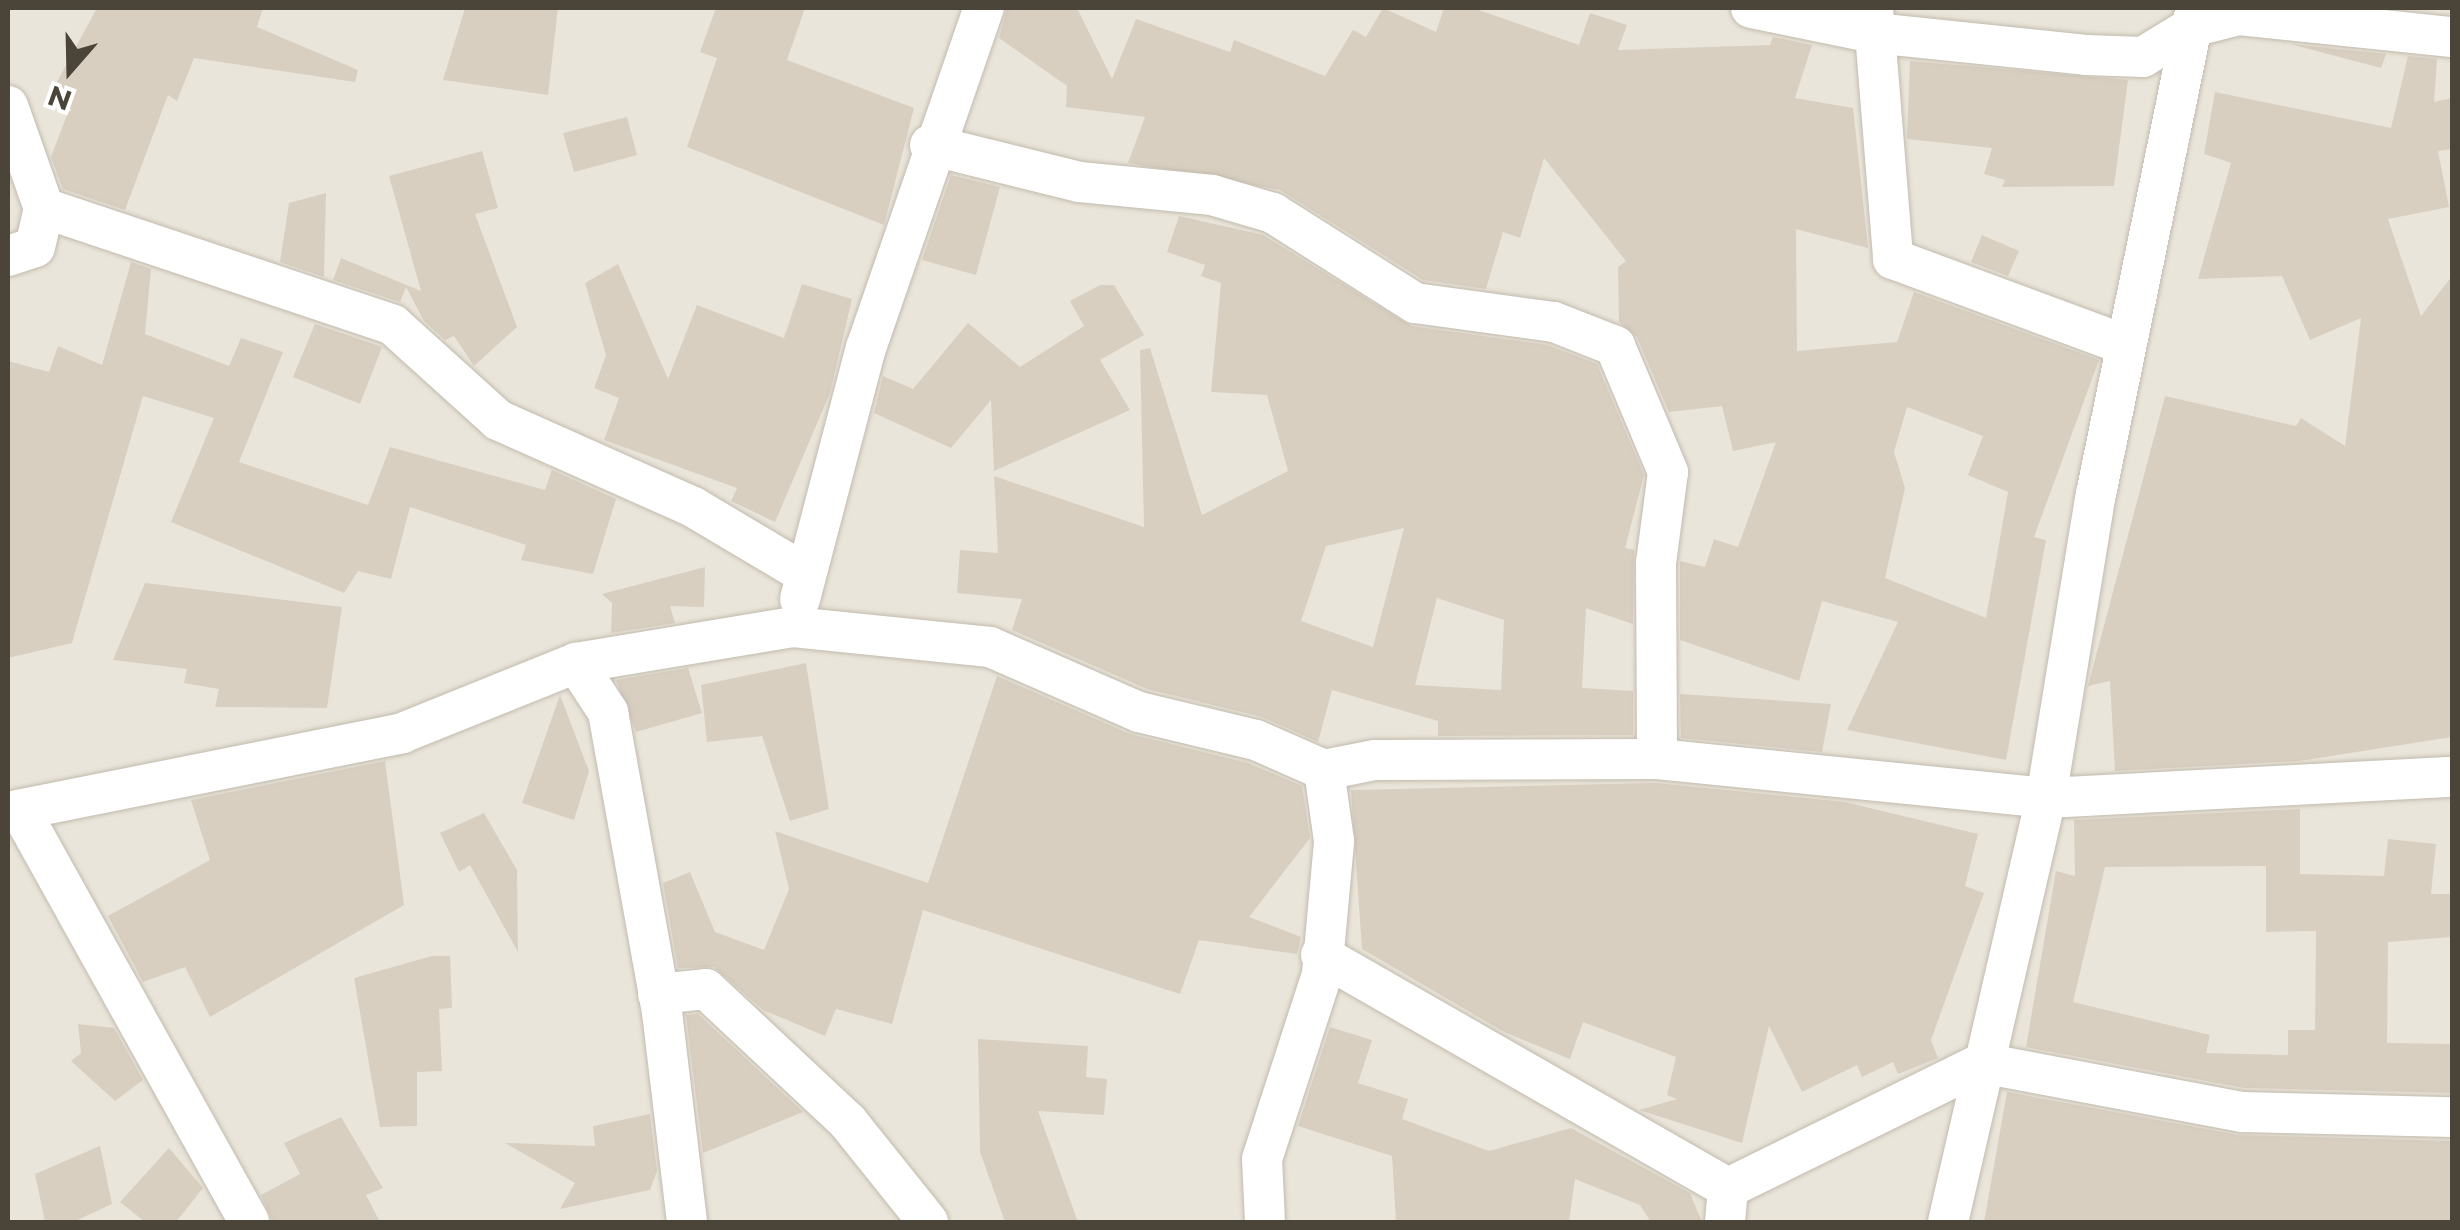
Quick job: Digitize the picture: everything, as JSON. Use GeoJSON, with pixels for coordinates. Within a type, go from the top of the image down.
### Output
{"type":"FeatureCollection","features":[{"type":"Feature","properties":{"kind":"street"},"geometry":{"type":"LineString","coordinates":[[792,627],[930,146],[984,8]]}},
{"type":"Feature","properties":{"kind":"street"},"geometry":{"type":"LineString","coordinates":[[1751,8],[1874,20],[2142,56],[2194,17],[2238,14],[2452,37]]}},
{"type":"Feature","properties":{"kind":"street"},"geometry":{"type":"LineString","coordinates":[[1948,1222],[2046,798],[2126,345],[2194,17]]}},
{"type":"Feature","properties":{"kind":"street"},"geometry":{"type":"LineString","coordinates":[[1874,20],[1894,259],[2126,345]]}},
{"type":"Feature","properties":{"kind":"street"},"geometry":{"type":"LineString","coordinates":[[8,106],[44,208],[35,247],[8,256]]}},
{"type":"Feature","properties":{"kind":"street"},"geometry":{"type":"LineString","coordinates":[[930,146],[1080,182],[1212,195],[1272,213],[1415,302],[1554,322],[1616,346],[1668,472],[1656,563],[1657,759]]}},
{"type":"Feature","properties":{"kind":"street"},"geometry":{"type":"LineString","coordinates":[[44,208],[393,326],[498,420],[693,507],[806,574]]}},
{"type":"Feature","properties":{"kind":"street"},"geometry":{"type":"LineString","coordinates":[[249,1222],[14,811],[402,733],[576,663],[792,627],[990,647],[1140,712],[1256,740],[1324,770],[1375,760],[1657,759],[2046,798],[2452,777]]}},
{"type":"Feature","properties":{"kind":"street"},"geometry":{"type":"LineString","coordinates":[[576,663],[608,712],[658,994],[687,1222]]}},
{"type":"Feature","properties":{"kind":"street"},"geometry":{"type":"LineString","coordinates":[[1265,1222],[1262,1159],[1321,955],[1334,841],[1324,770]]}},
{"type":"Feature","properties":{"kind":"street"},"geometry":{"type":"LineString","coordinates":[[1321,955],[1727,1205],[1982,1063],[2242,1112],[2452,1117]]}},
{"type":"Feature","properties":{"kind":"street"},"geometry":{"type":"LineString","coordinates":[[658,994],[706,989],[848,1122],[928,1222]]}},
{"type":"Feature","properties":{"kind":"shaded area"},"geometry":{"type":"Polygon","coordinates":[[[8,8],[2452,8],[2452,1222],[8,1222],[8,8]]]}},
{"type":"Feature","properties":{"kind":"building"},"geometry":{"type":"Polygon","coordinates":[[[97,8],[263,8],[257,27],[358,70],[355,82],[194,58],[177,101],[168,95],[125,210],[63,189],[51,157],[73,99],[44,106],[97,8]]]}},
{"type":"Feature","properties":{"kind":"building"},"geometry":{"type":"Polygon","coordinates":[[[465,8],[558,8],[548,95],[443,80],[465,8]]]}},
{"type":"Feature","properties":{"kind":"building"},"geometry":{"type":"Polygon","coordinates":[[[716,8],[805,8],[787,60],[914,108],[884,225],[687,147],[717,58],[700,52],[716,8]]]}},
{"type":"Feature","properties":{"kind":"building"},"geometry":{"type":"Polygon","coordinates":[[[1007,8],[1077,8],[1112,79],[1136,19],[1230,52],[1234,40],[1325,76],[1353,30],[1366,37],[1383,8],[1436,32],[1444,8],[1473,8],[1579,45],[1590,13],[1627,25],[1618,50],[1770,45],[1773,37],[1812,45],[1795,98],[1853,108],[1868,248],[1796,229],[1797,351],[1897,342],[1914,292],[2099,360],[2034,537],[2046,540],[2006,760],[1847,730],[1898,622],[1822,601],[1799,681],[1680,640],[1680,561],[1705,567],[1714,539],[1738,547],[1776,442],[1733,451],[1722,406],[1669,412],[1637,337],[1619,322],[1618,267],[1626,261],[1544,158],[1520,238],[1503,232],[1486,289],[1423,280],[1280,190],[1128,163],[1145,117],[1066,107],[1067,86],[999,38],[1007,8]],[[1907,407],[1894,452],[1905,488],[1885,578],[1986,618],[2008,492],[1968,475],[1983,436],[1907,407]]]}},
{"type":"Feature","properties":{"kind":"building"},"geometry":{"type":"Polygon","coordinates":[[[2290,44],[2386,54],[2381,68],[2290,44]]]}},
{"type":"Feature","properties":{"kind":"building"},"geometry":{"type":"Polygon","coordinates":[[[2408,56],[2437,59],[2434,102],[2452,98],[2452,149],[2438,151],[2449,207],[2388,219],[2421,316],[2452,276],[2452,737],[2299,761],[2115,771],[2110,681],[2088,686],[2165,396],[2296,426],[2301,418],[2345,446],[2361,318],[2310,340],[2282,276],[2198,279],[2231,163],[2204,154],[2215,92],[2391,128],[2408,56]]]}},
{"type":"Feature","properties":{"kind":"building"},"geometry":{"type":"Polygon","coordinates":[[[1910,61],[2128,80],[2114,186],[2002,187],[2005,180],[1984,174],[1992,148],[1907,139],[1910,61]]]}},
{"type":"Feature","properties":{"kind":"building"},"geometry":{"type":"Polygon","coordinates":[[[627,117],[637,155],[574,172],[563,133],[627,117]]]}},
{"type":"Feature","properties":{"kind":"building"},"geometry":{"type":"Polygon","coordinates":[[[482,151],[498,208],[475,214],[517,327],[474,366],[454,336],[445,340],[424,321],[406,287],[400,302],[333,280],[341,258],[421,291],[389,176],[482,151]]]}},
{"type":"Feature","properties":{"kind":"building"},"geometry":{"type":"Polygon","coordinates":[[[951,175],[1000,187],[976,275],[922,260],[951,175]]]}},
{"type":"Feature","properties":{"kind":"building"},"geometry":{"type":"Polygon","coordinates":[[[326,193],[324,277],[280,262],[289,203],[326,193]]]}},
{"type":"Feature","properties":{"kind":"building"},"geometry":{"type":"Polygon","coordinates":[[[1179,216],[1263,235],[1411,326],[1548,345],[1597,364],[1644,475],[1625,548],[1634,550],[1633,624],[1586,608],[1582,688],[1633,691],[1633,735],[1438,736],[1438,721],[1332,690],[1318,742],[1262,717],[1147,689],[1012,630],[1022,599],[957,593],[960,550],[998,553],[994,476],[1144,527],[1140,350],[1150,348],[1202,515],[1288,471],[1267,395],[1211,392],[1221,283],[1201,276],[1205,265],[1167,252],[1179,216]],[[1404,528],[1326,546],[1301,621],[1373,647],[1404,528]],[[1437,598],[1415,685],[1501,690],[1504,620],[1437,598]]]}},
{"type":"Feature","properties":{"kind":"building"},"geometry":{"type":"Polygon","coordinates":[[[1982,235],[2019,251],[2008,276],[1971,262],[1982,235]]]}},
{"type":"Feature","properties":{"kind":"building"},"geometry":{"type":"Polygon","coordinates":[[[131,262],[151,269],[145,334],[229,366],[241,338],[283,352],[239,462],[368,505],[390,447],[545,490],[552,470],[616,499],[593,574],[521,560],[526,545],[410,507],[391,579],[358,571],[344,593],[171,522],[214,418],[143,396],[72,643],[8,658],[8,361],[49,372],[58,346],[102,365],[131,262]]]}},
{"type":"Feature","properties":{"kind":"building"},"geometry":{"type":"Polygon","coordinates":[[[618,264],[668,379],[697,305],[784,338],[802,284],[852,299],[830,393],[775,522],[731,501],[737,488],[604,440],[619,398],[594,388],[606,355],[585,283],[618,264]]]}},
{"type":"Feature","properties":{"kind":"building"},"geometry":{"type":"Polygon","coordinates":[[[1100,285],[1114,285],[1144,335],[1100,360],[1130,410],[994,471],[991,400],[951,448],[874,413],[883,376],[913,389],[968,323],[1020,367],[1084,326],[1070,301],[1100,285]]]}},
{"type":"Feature","properties":{"kind":"building"},"geometry":{"type":"Polygon","coordinates":[[[315,324],[382,347],[360,404],[293,377],[315,324]]]}},
{"type":"Feature","properties":{"kind":"building"},"geometry":{"type":"Polygon","coordinates":[[[705,567],[704,607],[670,606],[675,623],[611,633],[612,603],[602,594],[705,567]]]}},
{"type":"Feature","properties":{"kind":"building"},"geometry":{"type":"Polygon","coordinates":[[[145,583],[342,607],[327,708],[215,707],[219,689],[184,683],[187,669],[113,660],[145,583]]]}},
{"type":"Feature","properties":{"kind":"building"},"geometry":{"type":"Polygon","coordinates":[[[806,663],[829,809],[790,821],[762,736],[707,742],[701,685],[806,663]]]}},
{"type":"Feature","properties":{"kind":"building"},"geometry":{"type":"Polygon","coordinates":[[[688,668],[702,713],[636,732],[616,680],[688,668]]]}},
{"type":"Feature","properties":{"kind":"building"},"geometry":{"type":"Polygon","coordinates":[[[997,676],[1130,734],[1248,763],[1302,786],[1310,838],[1249,917],[1301,937],[1297,954],[1199,940],[1180,994],[923,910],[892,1024],[836,1009],[825,1036],[763,1010],[714,967],[678,968],[663,883],[690,872],[715,932],[764,950],[789,889],[775,831],[928,883],[997,676]]]}},
{"type":"Feature","properties":{"kind":"building"},"geometry":{"type":"Polygon","coordinates":[[[1680,694],[1831,704],[1822,752],[1681,738],[1680,694]]]}},
{"type":"Feature","properties":{"kind":"building"},"geometry":{"type":"Polygon","coordinates":[[[560,695],[589,771],[574,820],[522,803],[560,695]]]}},
{"type":"Feature","properties":{"kind":"building"},"geometry":{"type":"Polygon","coordinates":[[[385,761],[404,905],[210,1017],[185,967],[143,982],[108,916],[210,860],[191,800],[385,761]]]}},
{"type":"Feature","properties":{"kind":"building"},"geometry":{"type":"Polygon","coordinates":[[[1656,783],[1845,802],[1978,834],[1965,886],[1984,893],[1931,1040],[1938,1058],[1898,1074],[1893,1062],[1862,1077],[1857,1065],[1802,1092],[1769,1026],[1742,1143],[1639,1110],[1677,1099],[1667,1095],[1676,1057],[1583,1022],[1570,1059],[1504,1032],[1362,949],[1351,790],[1656,783]]]}},
{"type":"Feature","properties":{"kind":"building"},"geometry":{"type":"Polygon","coordinates":[[[2300,809],[2300,874],[2384,876],[2388,839],[2436,844],[2431,894],[2452,894],[2452,937],[2388,942],[2387,1043],[2452,1044],[2452,1093],[2244,1088],[2026,1047],[2056,871],[2075,876],[2074,820],[2300,809]],[[2266,866],[2105,867],[2073,1002],[2210,1035],[2206,1053],[2288,1055],[2288,1030],[2315,1030],[2316,931],[2266,932],[2266,866]]]}},
{"type":"Feature","properties":{"kind":"building"},"geometry":{"type":"Polygon","coordinates":[[[484,813],[517,870],[518,952],[470,865],[459,872],[440,833],[484,813]]]}},
{"type":"Feature","properties":{"kind":"building"},"geometry":{"type":"Polygon","coordinates":[[[432,956],[450,956],[452,1008],[439,1009],[442,1071],[417,1072],[417,1126],[380,1127],[354,978],[432,956]]]}},
{"type":"Feature","properties":{"kind":"building"},"geometry":{"type":"Polygon","coordinates":[[[698,1014],[803,1112],[703,1153],[686,1015],[698,1014]]]}},
{"type":"Feature","properties":{"kind":"building"},"geometry":{"type":"Polygon","coordinates":[[[78,1024],[114,1028],[143,1080],[115,1101],[71,1061],[81,1053],[78,1024]]]}},
{"type":"Feature","properties":{"kind":"building"},"geometry":{"type":"Polygon","coordinates":[[[1330,1027],[1372,1040],[1358,1083],[1408,1099],[1402,1119],[1489,1151],[1571,1128],[1690,1193],[1702,1222],[1651,1222],[1640,1205],[1575,1179],[1569,1222],[1396,1222],[1392,1156],[1298,1126],[1330,1027]]]}},
{"type":"Feature","properties":{"kind":"building"},"geometry":{"type":"Polygon","coordinates":[[[978,1039],[1088,1046],[1086,1077],[1107,1079],[1104,1115],[1038,1111],[1078,1222],[1005,1222],[980,1152],[978,1039]]]}},
{"type":"Feature","properties":{"kind":"building"},"geometry":{"type":"Polygon","coordinates":[[[2007,1092],[2238,1135],[2452,1141],[2452,1222],[1984,1222],[2007,1092]]]}},
{"type":"Feature","properties":{"kind":"building"},"geometry":{"type":"Polygon","coordinates":[[[650,1114],[657,1171],[650,1190],[560,1209],[575,1183],[505,1143],[595,1146],[593,1126],[650,1114]]]}},
{"type":"Feature","properties":{"kind":"building"},"geometry":{"type":"Polygon","coordinates":[[[341,1117],[383,1188],[366,1195],[380,1222],[273,1222],[261,1195],[300,1174],[284,1143],[341,1117]]]}},
{"type":"Feature","properties":{"kind":"building"},"geometry":{"type":"Polygon","coordinates":[[[100,1146],[112,1204],[73,1222],[45,1222],[35,1174],[100,1146]]]}},
{"type":"Feature","properties":{"kind":"building"},"geometry":{"type":"Polygon","coordinates":[[[169,1148],[203,1188],[176,1222],[145,1222],[120,1202],[169,1148]]]}}]}
